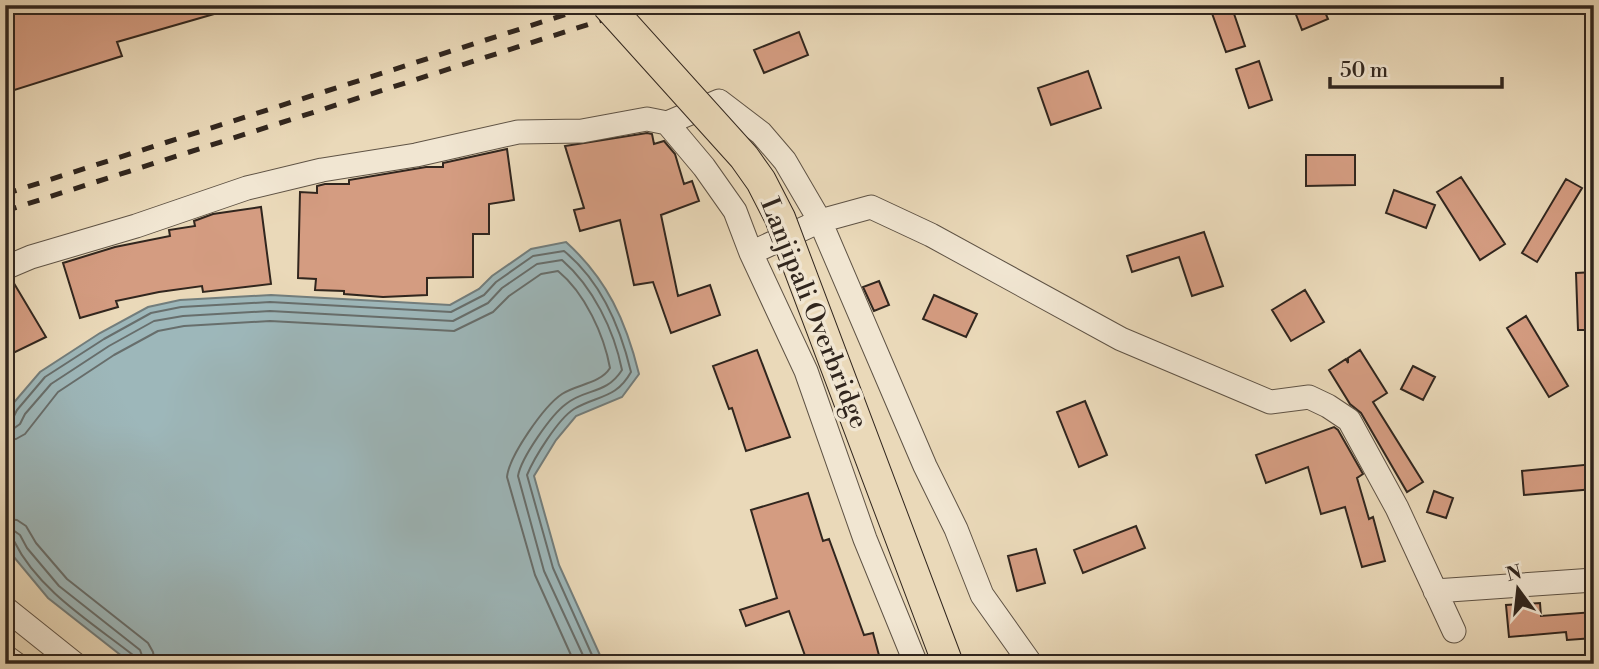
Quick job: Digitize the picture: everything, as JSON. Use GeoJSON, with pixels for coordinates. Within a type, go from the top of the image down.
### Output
{"type":"FeatureCollection","features":[{"type":"Feature","properties":{"kind":"main road","name":"Lanjipali Overbridge"},"geometry":{"type":"LineString","coordinates":[[607,5],[744,158],[761,181],[780,218],[948,664]]}},
{"type":"Feature","properties":{"kind":"street"},"geometry":{"type":"LineString","coordinates":[[5,268],[31,257],[136,226],[247,188],[322,170],[416,155],[518,132],[582,131],[647,119],[667,123],[719,101],[761,133],[785,161],[820,221],[925,466],[956,529],[982,595],[1031,664]]}},
{"type":"Feature","properties":{"kind":"street"},"geometry":{"type":"LineString","coordinates":[[667,123],[705,167],[735,211],[751,253],[806,371],[865,539],[916,664]]}},
{"type":"Feature","properties":{"kind":"street"},"geometry":{"type":"LineString","coordinates":[[751,253],[820,221],[871,207],[931,235],[1121,339],[1270,402],[1309,397],[1328,406],[1349,420],[1397,508],[1454,631]]}},
{"type":"Feature","properties":{"kind":"street"},"geometry":{"type":"LineString","coordinates":[[1435,591],[1594,580]]}},
{"type":"Feature","properties":{"kind":"street"},"geometry":{"type":"LineString","coordinates":[[5,608],[75,664]]}},
{"type":"Feature","properties":{"kind":"street"},"geometry":{"type":"LineString","coordinates":[[5,656],[16,664]]}},
{"type":"Feature","properties":{"kind":"water"},"geometry":{"type":"Polygon","coordinates":[[[566,242],[593,271],[613,302],[628,336],[639,374],[622,397],[576,416],[556,440],[534,476],[559,565],[604,664],[132,664],[48,598],[13,556],[5,537],[5,428],[10,407],[40,372],[100,333],[148,307],[180,300],[271,295],[450,305],[479,289],[492,276],[531,249],[566,242]]]}},
{"type":"Feature","properties":{"kind":"building"},"geometry":{"type":"Polygon","coordinates":[[[32,5],[227,5],[228,10],[117,42],[122,56],[5,93],[5,13],[32,5]]]}},
{"type":"Feature","properties":{"kind":"building"},"geometry":{"type":"Polygon","coordinates":[[[1209,5],[1231,5],[1245,46],[1226,52],[1209,5]]]}},
{"type":"Feature","properties":{"kind":"building"},"geometry":{"type":"Polygon","coordinates":[[[1311,5],[1322,5],[1328,19],[1302,30],[1295,12],[1311,5]]]}},
{"type":"Feature","properties":{"kind":"building"},"geometry":{"type":"Polygon","coordinates":[[[799,32],[808,55],[764,73],[754,50],[799,32]]]}},
{"type":"Feature","properties":{"kind":"building"},"geometry":{"type":"Polygon","coordinates":[[[1259,61],[1272,100],[1249,108],[1236,69],[1259,61]]]}},
{"type":"Feature","properties":{"kind":"building"},"geometry":{"type":"Polygon","coordinates":[[[1088,71],[1101,108],[1051,125],[1038,88],[1088,71]]]}},
{"type":"Feature","properties":{"kind":"building"},"geometry":{"type":"Polygon","coordinates":[[[652,134],[654,144],[664,141],[675,154],[684,184],[692,181],[699,201],[661,215],[678,296],[710,285],[720,315],[671,333],[653,282],[634,285],[620,220],[580,231],[574,210],[584,208],[565,146],[652,134]]]}},
{"type":"Feature","properties":{"kind":"building"},"geometry":{"type":"Polygon","coordinates":[[[507,149],[514,200],[489,204],[489,234],[473,234],[473,277],[427,278],[427,295],[383,297],[315,290],[316,279],[298,278],[300,192],[317,193],[317,186],[325,184],[349,184],[349,180],[426,167],[443,167],[443,163],[507,149]]]}},
{"type":"Feature","properties":{"kind":"building"},"geometry":{"type":"Polygon","coordinates":[[[1306,155],[1355,155],[1355,185],[1306,186],[1306,155]]]}},
{"type":"Feature","properties":{"kind":"building"},"geometry":{"type":"Polygon","coordinates":[[[1461,177],[1505,244],[1480,260],[1437,192],[1461,177]]]}},
{"type":"Feature","properties":{"kind":"building"},"geometry":{"type":"Polygon","coordinates":[[[1566,179],[1582,188],[1537,262],[1522,253],[1566,179]]]}},
{"type":"Feature","properties":{"kind":"building"},"geometry":{"type":"Polygon","coordinates":[[[1394,190],[1435,205],[1426,228],[1386,213],[1394,190]]]}},
{"type":"Feature","properties":{"kind":"building"},"geometry":{"type":"Polygon","coordinates":[[[261,207],[271,284],[203,292],[202,286],[159,292],[116,301],[118,307],[80,318],[63,263],[115,247],[170,236],[169,230],[195,226],[194,221],[213,214],[261,207]]]}},
{"type":"Feature","properties":{"kind":"building"},"geometry":{"type":"Polygon","coordinates":[[[1204,232],[1223,286],[1192,296],[1179,257],[1132,272],[1127,256],[1204,232]]]}},
{"type":"Feature","properties":{"kind":"building"},"geometry":{"type":"Polygon","coordinates":[[[1594,272],[1594,330],[1578,330],[1576,273],[1594,272]]]}},
{"type":"Feature","properties":{"kind":"building"},"geometry":{"type":"Polygon","coordinates":[[[12,280],[46,337],[5,357],[5,282],[12,280]]]}},
{"type":"Feature","properties":{"kind":"building"},"geometry":{"type":"Polygon","coordinates":[[[879,281],[889,305],[874,311],[863,287],[879,281]]]}},
{"type":"Feature","properties":{"kind":"building"},"geometry":{"type":"Polygon","coordinates":[[[1305,290],[1324,322],[1291,341],[1272,310],[1305,290]]]}},
{"type":"Feature","properties":{"kind":"building"},"geometry":{"type":"Polygon","coordinates":[[[934,295],[977,314],[966,337],[923,319],[934,295]]]}},
{"type":"Feature","properties":{"kind":"building"},"geometry":{"type":"Polygon","coordinates":[[[1526,316],[1568,386],[1549,397],[1507,328],[1526,316]]]}},
{"type":"Feature","properties":{"kind":"building"},"geometry":{"type":"Polygon","coordinates":[[[757,350],[790,437],[746,451],[732,408],[729,409],[713,366],[757,350]]]}},
{"type":"Feature","properties":{"kind":"building"},"geometry":{"type":"Polygon","coordinates":[[[1360,350],[1387,393],[1373,402],[1423,482],[1407,492],[1361,413],[1350,404],[1329,370],[1346,359],[1348,363],[1348,358],[1360,350]]]}},
{"type":"Feature","properties":{"kind":"building"},"geometry":{"type":"Polygon","coordinates":[[[1413,366],[1435,377],[1423,400],[1401,389],[1413,366]]]}},
{"type":"Feature","properties":{"kind":"building"},"geometry":{"type":"Polygon","coordinates":[[[1085,401],[1107,455],[1079,467],[1057,412],[1085,401]]]}},
{"type":"Feature","properties":{"kind":"building"},"geometry":{"type":"Polygon","coordinates":[[[1334,427],[1363,474],[1357,478],[1369,519],[1373,517],[1385,561],[1362,567],[1345,507],[1321,514],[1308,467],[1266,483],[1256,455],[1334,427]]]}},
{"type":"Feature","properties":{"kind":"building"},"geometry":{"type":"Polygon","coordinates":[[[1594,464],[1594,489],[1524,495],[1522,471],[1594,464]]]}},
{"type":"Feature","properties":{"kind":"building"},"geometry":{"type":"Polygon","coordinates":[[[1434,491],[1453,498],[1446,518],[1427,512],[1434,491]]]}},
{"type":"Feature","properties":{"kind":"building"},"geometry":{"type":"Polygon","coordinates":[[[808,493],[823,541],[829,539],[864,635],[873,633],[880,659],[862,664],[808,664],[789,611],[746,626],[740,610],[777,598],[751,510],[808,493]]]}},
{"type":"Feature","properties":{"kind":"building"},"geometry":{"type":"Polygon","coordinates":[[[1136,526],[1145,548],[1083,573],[1074,550],[1136,526]]]}},
{"type":"Feature","properties":{"kind":"building"},"geometry":{"type":"Polygon","coordinates":[[[1036,549],[1045,583],[1017,591],[1008,556],[1036,549]]]}},
{"type":"Feature","properties":{"kind":"building"},"geometry":{"type":"Polygon","coordinates":[[[1540,603],[1541,616],[1594,612],[1594,638],[1567,640],[1566,632],[1509,637],[1506,605],[1540,603]]]}},
{"type":"Feature","properties":{"kind":"railway"},"geometry":{"type":"LineString","coordinates":[[5,194],[595,5]]}},
{"type":"Feature","properties":{"kind":"railway"},"geometry":{"type":"LineString","coordinates":[[5,211],[649,5]]}}]}
